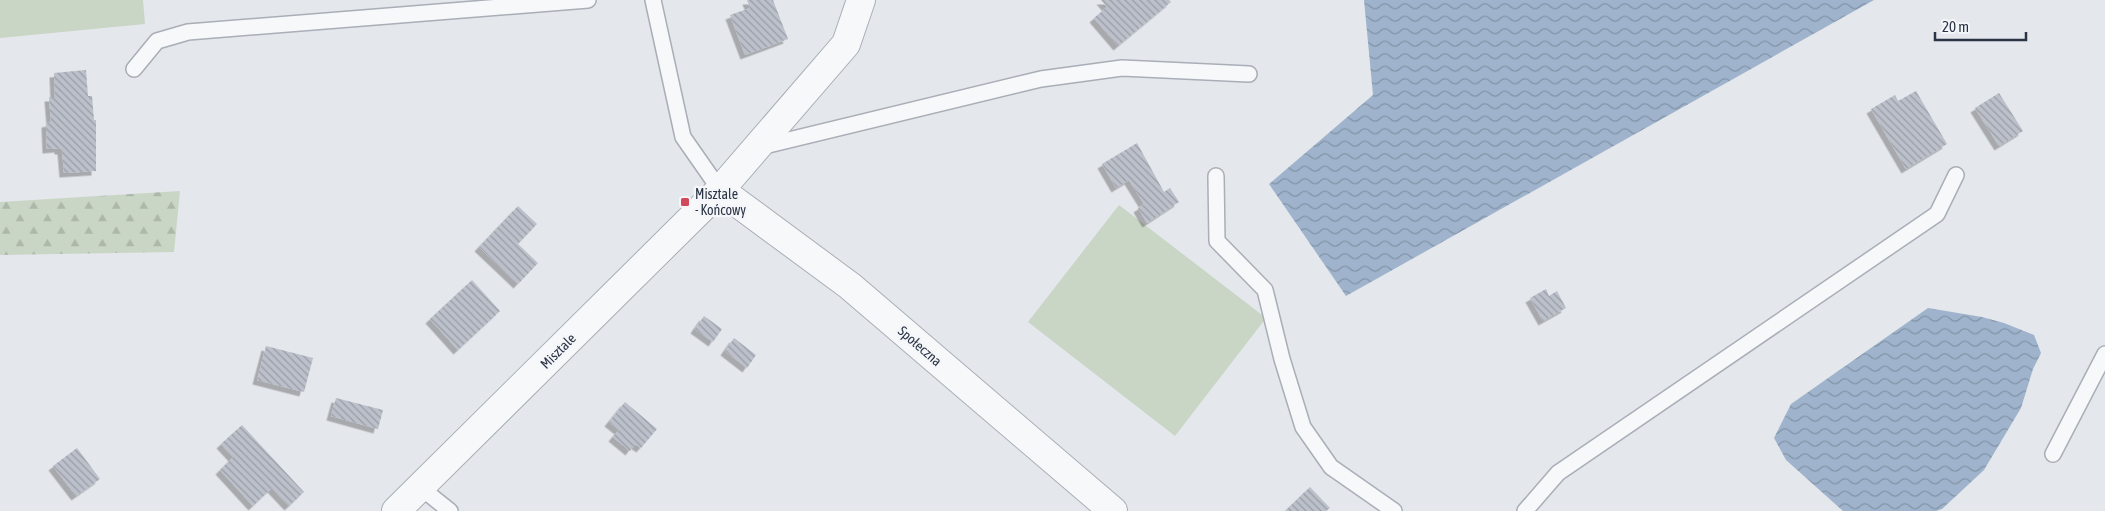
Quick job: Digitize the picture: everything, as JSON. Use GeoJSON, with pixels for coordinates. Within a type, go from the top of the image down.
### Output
{"type":"FeatureCollection","features":[{"type":"Feature","properties":{"kind":"street","name":"Misztale"},"geometry":{"type":"LineString","coordinates":[[396,511],[720,190],[846,44],[861,0]]}},
{"type":"Feature","properties":{"kind":"street","name":"Społeczna"},"geometry":{"type":"LineString","coordinates":[[720,190],[850,286],[1113,511]]}},
{"type":"Feature","properties":{"kind":"lane"},"geometry":{"type":"LineString","coordinates":[[134,69],[157,41],[188,32],[588,0]]}},
{"type":"Feature","properties":{"kind":"lane"},"geometry":{"type":"LineString","coordinates":[[653,0],[683,136],[720,190]]}},
{"type":"Feature","properties":{"kind":"lane"},"geometry":{"type":"LineString","coordinates":[[756,148],[1041,79],[1122,68],[1249,74]]}},
{"type":"Feature","properties":{"kind":"lane"},"geometry":{"type":"LineString","coordinates":[[1525,511],[1558,472],[1937,214],[1956,175]]}},
{"type":"Feature","properties":{"kind":"lane"},"geometry":{"type":"LineString","coordinates":[[1216,176],[1217,241],[1265,290],[1282,359],[1303,427],[1331,467],[1394,511]]}},
{"type":"Feature","properties":{"kind":"lane"},"geometry":{"type":"LineString","coordinates":[[2053,454],[2105,354]]}},
{"type":"Feature","properties":{"kind":"lane"},"geometry":{"type":"LineString","coordinates":[[420,487],[450,511]]}},
{"type":"Feature","properties":{"kind":"green space"},"geometry":{"type":"Polygon","coordinates":[[[0,0],[143,0],[145,24],[0,38],[0,0]]]}},
{"type":"Feature","properties":{"kind":"green space"},"geometry":{"type":"Polygon","coordinates":[[[180,191],[174,252],[0,255],[0,202],[180,191]]]}},
{"type":"Feature","properties":{"kind":"green space"},"geometry":{"type":"Polygon","coordinates":[[[1119,205],[1266,318],[1175,436],[1028,322],[1119,205]]]}},
{"type":"Feature","properties":{"kind":"water"},"geometry":{"type":"Polygon","coordinates":[[[1364,0],[1874,0],[1346,296],[1269,184],[1373,95],[1364,0]]]}},
{"type":"Feature","properties":{"kind":"water"},"geometry":{"type":"Polygon","coordinates":[[[1928,308],[1982,317],[2004,323],[2034,335],[2041,353],[2033,369],[2021,408],[1984,470],[1942,509],[1936,511],[1843,511],[1786,460],[1774,438],[1791,404],[1928,308]]]}},
{"type":"Feature","properties":{"kind":"building"},"geometry":{"type":"Polygon","coordinates":[[[747,0],[773,0],[788,39],[745,55],[730,15],[750,8],[747,0]]]}},
{"type":"Feature","properties":{"kind":"building"},"geometry":{"type":"Polygon","coordinates":[[[1101,0],[1169,0],[1171,2],[1118,46],[1094,18],[1107,7],[1101,0]]]}},
{"type":"Feature","properties":{"kind":"building"},"geometry":{"type":"Polygon","coordinates":[[[86,70],[88,96],[92,96],[94,120],[96,120],[96,171],[64,173],[62,150],[59,150],[59,148],[47,149],[46,123],[51,122],[49,97],[55,97],[54,73],[86,70]]]}},
{"type":"Feature","properties":{"kind":"building"},"geometry":{"type":"Polygon","coordinates":[[[1916,91],[1947,144],[1906,169],[1871,109],[1895,95],[1898,101],[1916,91]]]}},
{"type":"Feature","properties":{"kind":"building"},"geometry":{"type":"Polygon","coordinates":[[[1999,93],[2023,131],[1999,146],[1975,108],[1999,93]]]}},
{"type":"Feature","properties":{"kind":"building"},"geometry":{"type":"Polygon","coordinates":[[[1137,143],[1164,192],[1170,188],[1179,202],[1147,223],[1138,208],[1144,204],[1129,180],[1116,188],[1102,164],[1137,143]]]}},
{"type":"Feature","properties":{"kind":"building"},"geometry":{"type":"Polygon","coordinates":[[[518,206],[537,224],[518,244],[538,263],[518,284],[479,247],[518,206]]]}},
{"type":"Feature","properties":{"kind":"building"},"geometry":{"type":"Polygon","coordinates":[[[472,280],[500,311],[458,350],[430,319],[472,280]]]}},
{"type":"Feature","properties":{"kind":"building"},"geometry":{"type":"Polygon","coordinates":[[[1546,289],[1549,296],[1557,291],[1566,308],[1543,321],[1530,298],[1546,289]]]}},
{"type":"Feature","properties":{"kind":"building"},"geometry":{"type":"Polygon","coordinates":[[[704,316],[722,329],[713,342],[695,329],[704,316]]]}},
{"type":"Feature","properties":{"kind":"building"},"geometry":{"type":"Polygon","coordinates":[[[734,338],[756,355],[747,368],[725,351],[734,338]]]}},
{"type":"Feature","properties":{"kind":"building"},"geometry":{"type":"Polygon","coordinates":[[[266,346],[313,358],[304,392],[257,380],[266,346]]]}},
{"type":"Feature","properties":{"kind":"building"},"geometry":{"type":"Polygon","coordinates":[[[336,398],[383,410],[378,429],[331,416],[336,398]]]}},
{"type":"Feature","properties":{"kind":"building"},"geometry":{"type":"Polygon","coordinates":[[[625,402],[657,429],[641,448],[635,444],[630,451],[613,437],[619,430],[609,422],[625,402]]]}},
{"type":"Feature","properties":{"kind":"building"},"geometry":{"type":"Polygon","coordinates":[[[242,425],[304,492],[289,506],[272,488],[253,506],[220,470],[233,457],[221,444],[242,425]]]}},
{"type":"Feature","properties":{"kind":"building"},"geometry":{"type":"Polygon","coordinates":[[[77,448],[100,479],[76,496],[53,466],[77,448]]]}},
{"type":"Feature","properties":{"kind":"building"},"geometry":{"type":"Polygon","coordinates":[[[1310,487],[1330,508],[1326,511],[1285,511],[1310,487]]]}},
{"type":"Feature","properties":{"kind":"place","name":"Misztale - Końcowy"},"geometry":{"type":"Point","coordinates":[685,202]}}]}
